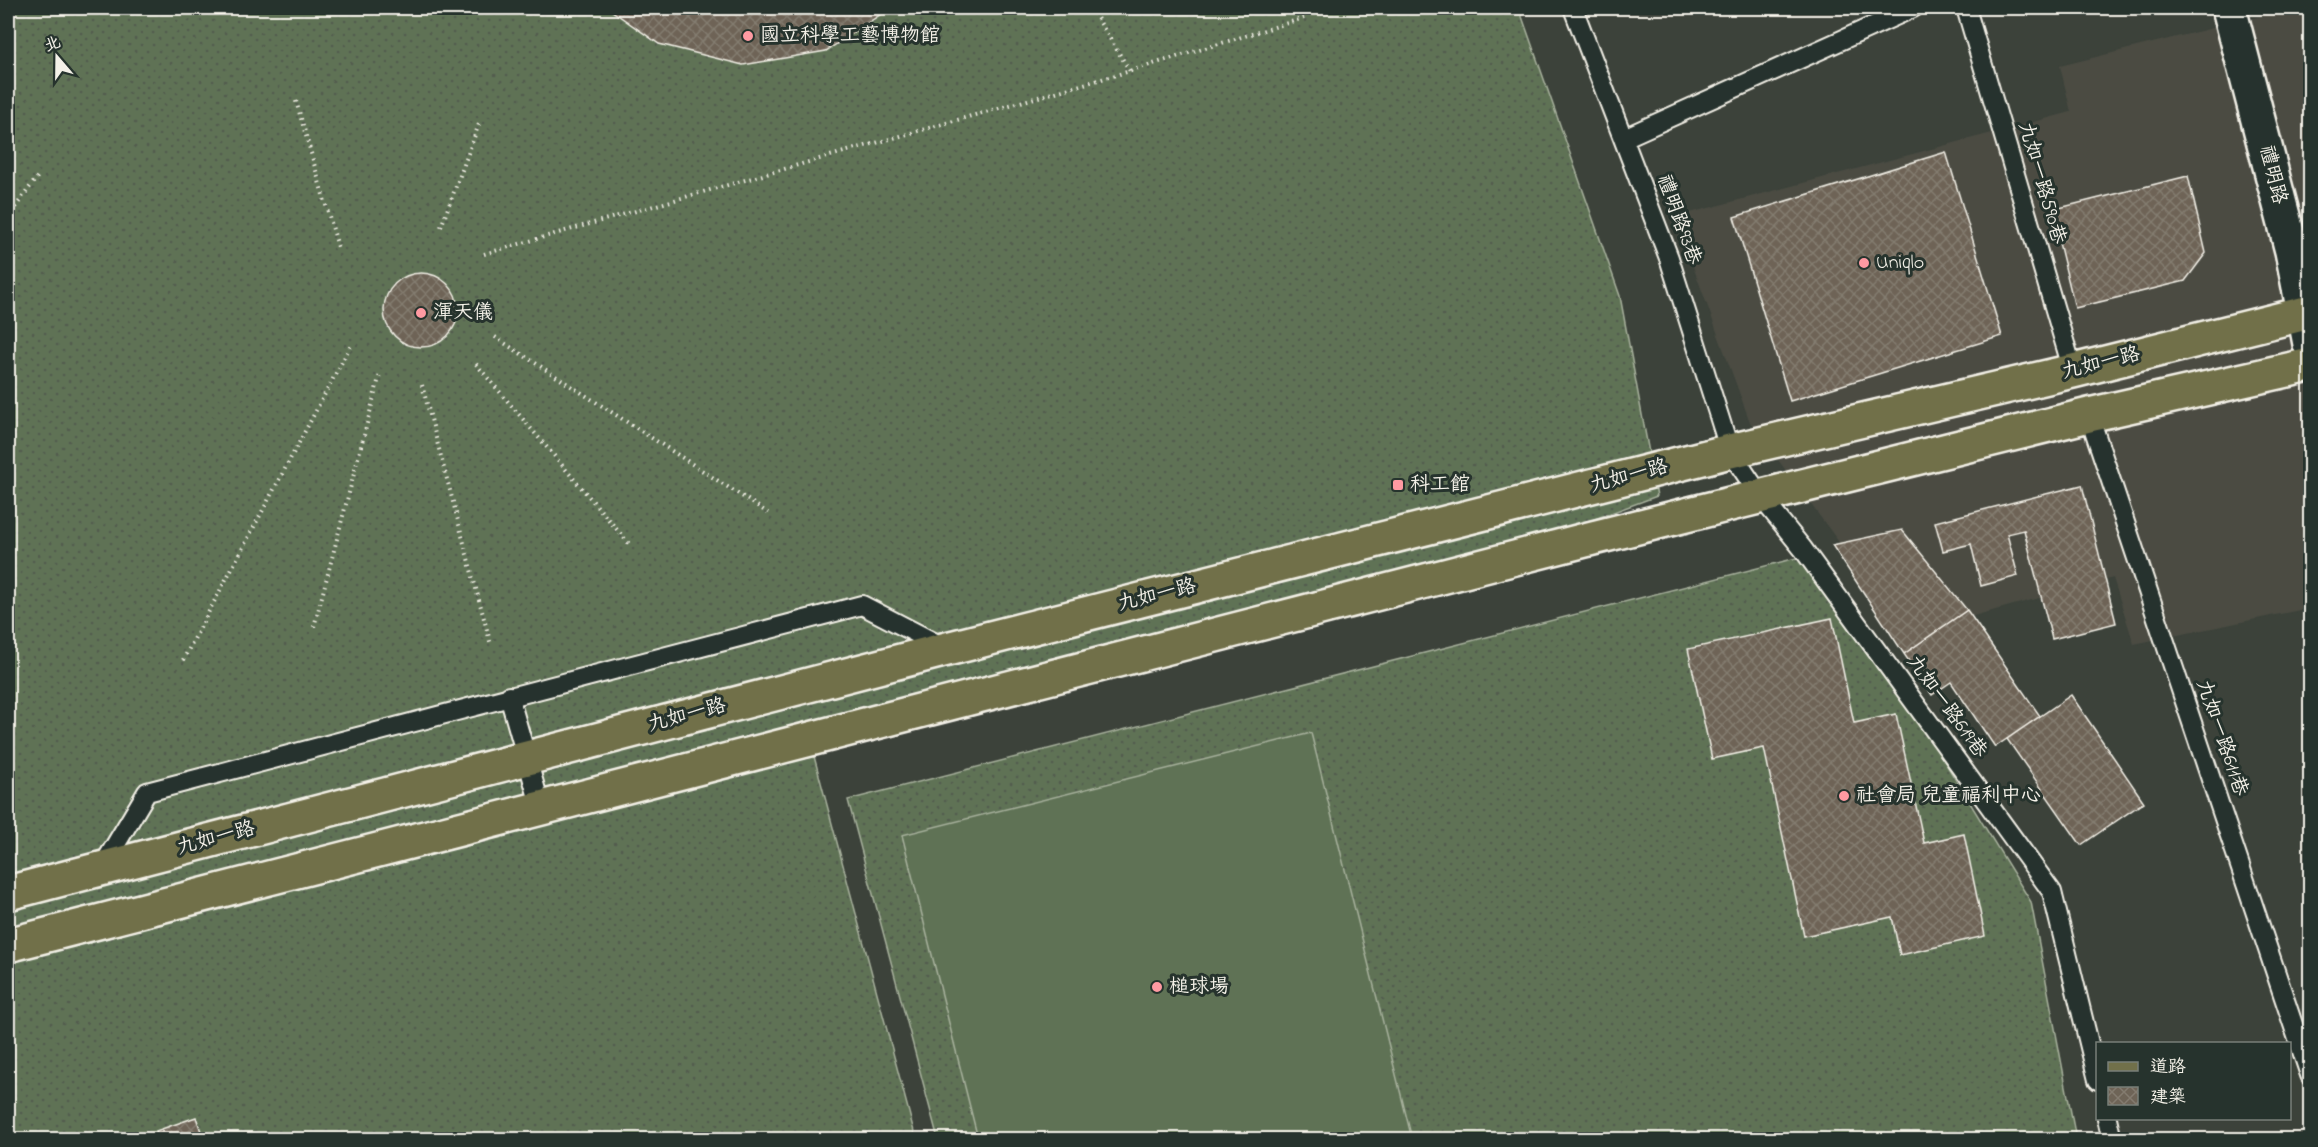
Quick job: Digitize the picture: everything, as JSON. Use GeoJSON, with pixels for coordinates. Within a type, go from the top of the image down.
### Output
{"type":"FeatureCollection","features":[{"type":"Feature","properties":{"kind":"main road","name":"九如一路"},"geometry":{"type":"LineString","coordinates":[[8,893],[947,649],[1730,451],[2073,371],[2308,323]]}},
{"type":"Feature","properties":{"kind":"main road"},"geometry":{"type":"LineString","coordinates":[[8,945],[1761,497],[2089,415],[2310,365]]}},
{"type":"Feature","properties":{"kind":"street","name":"禮明路"},"geometry":{"type":"LineString","coordinates":[[2229,8],[2292,251],[2308,323]]}},
{"type":"Feature","properties":{"kind":"lane","name":"禮明路93巷"},"geometry":{"type":"LineString","coordinates":[[1573,8],[1669,258],[1730,451]]}},
{"type":"Feature","properties":{"kind":"lane"},"geometry":{"type":"LineString","coordinates":[[1624,138],[1913,8]]}},
{"type":"Feature","properties":{"kind":"lane","name":"九如一路590巷"},"geometry":{"type":"LineString","coordinates":[[1966,8],[2073,371]]}},
{"type":"Feature","properties":{"kind":"lane","name":"九如一路611巷"},"geometry":{"type":"LineString","coordinates":[[2089,415],[2310,1075]]}},
{"type":"Feature","properties":{"kind":"lane","name":"九如一路619巷"},"geometry":{"type":"LineString","coordinates":[[1730,451],[1761,497],[1803,549],[2052,892],[2096,1076]]}},
{"type":"Feature","properties":{"kind":"lane"},"geometry":{"type":"LineString","coordinates":[[101,869],[147,792],[509,696],[862,605],[947,649]]}},
{"type":"Feature","properties":{"kind":"lane"},"geometry":{"type":"LineString","coordinates":[[509,696],[541,808]]}},
{"type":"Feature","properties":{"kind":"lane"},"geometry":{"type":"LineString","coordinates":[[2107,1120],[2112,1140]]}},
{"type":"Feature","properties":{"kind":"path"},"geometry":{"type":"LineString","coordinates":[[1091,8],[1130,71]]}},
{"type":"Feature","properties":{"kind":"path"},"geometry":{"type":"LineString","coordinates":[[484,254],[1130,71],[1304,18]]}},
{"type":"Feature","properties":{"kind":"path"},"geometry":{"type":"LineString","coordinates":[[296,101],[338,247]]}},
{"type":"Feature","properties":{"kind":"path"},"geometry":{"type":"LineString","coordinates":[[441,227],[480,124]]}},
{"type":"Feature","properties":{"kind":"path"},"geometry":{"type":"LineString","coordinates":[[8,218],[38,176]]}},
{"type":"Feature","properties":{"kind":"path"},"geometry":{"type":"LineString","coordinates":[[495,337],[768,513]]}},
{"type":"Feature","properties":{"kind":"path"},"geometry":{"type":"LineString","coordinates":[[183,660],[351,345]]}},
{"type":"Feature","properties":{"kind":"path"},"geometry":{"type":"LineString","coordinates":[[476,364],[631,546]]}},
{"type":"Feature","properties":{"kind":"path"},"geometry":{"type":"LineString","coordinates":[[314,627],[380,374]]}},
{"type":"Feature","properties":{"kind":"path"},"geometry":{"type":"LineString","coordinates":[[422,385],[491,645]]}},
{"type":"Feature","properties":{"kind":"shaded area"},"geometry":{"type":"Polygon","coordinates":[[[2293,8],[2310,8],[2310,608],[2134,644],[2113,578],[1907,634],[1750,422],[1675,217],[2071,112],[2060,66],[2293,8]]]}},
{"type":"Feature","properties":{"kind":"green space","name":"國立科學工藝博物館"},"geometry":{"type":"Polygon","coordinates":[[[8,8],[1519,8],[1620,296],[1657,496],[1581,524],[807,730],[916,1139],[8,1139],[8,8]]]}},
{"type":"Feature","properties":{"kind":"green space"},"geometry":{"type":"Polygon","coordinates":[[[1816,553],[2031,902],[2076,1139],[938,1139],[848,800],[1816,553]]]}},
{"type":"Feature","properties":{"kind":"green space","name":"槌球場"},"geometry":{"type":"Polygon","coordinates":[[[1311,733],[1412,1139],[978,1139],[902,835],[1311,733]]]}},
{"type":"Feature","properties":{"kind":"building","name":"國立科學工藝博物館"},"geometry":{"type":"Polygon","coordinates":[[[608,8],[890,8],[826,51],[743,65],[659,44],[608,8]]]}},
{"type":"Feature","properties":{"kind":"building","name":"Uniqlo"},"geometry":{"type":"Polygon","coordinates":[[[1946,152],[2002,336],[1790,401],[1734,217],[1946,152]]]}},
{"type":"Feature","properties":{"kind":"building"},"geometry":{"type":"Polygon","coordinates":[[[2188,176],[2206,253],[2185,281],[2075,308],[2051,210],[2188,176]]]}},
{"type":"Feature","properties":{"kind":"building","name":"渾天儀"},"geometry":{"type":"Polygon","coordinates":[[[421,273],[442,279],[452,289],[458,310],[452,331],[442,341],[421,347],[400,341],[390,331],[384,310],[390,289],[400,279],[421,273]]]}},
{"type":"Feature","properties":{"kind":"building"},"geometry":{"type":"Polygon","coordinates":[[[2082,485],[2116,623],[2052,639],[2024,530],[2007,534],[2018,576],[1981,586],[1971,544],[1943,551],[1935,522],[2082,485]]]}},
{"type":"Feature","properties":{"kind":"building"},"geometry":{"type":"Polygon","coordinates":[[[1902,530],[1967,610],[1904,654],[1832,545],[1902,530]]]}},
{"type":"Feature","properties":{"kind":"building"},"geometry":{"type":"Polygon","coordinates":[[[1967,610],[2040,716],[1995,747],[1951,682],[1932,695],[1904,654],[1967,610]]]}},
{"type":"Feature","properties":{"kind":"building","name":"社會局 兒童福利中心"},"geometry":{"type":"Polygon","coordinates":[[[1832,618],[1854,723],[1896,714],[1924,843],[1964,834],[1985,936],[1900,955],[1892,917],[1804,936],[1764,748],[1712,759],[1688,649],[1832,618]]]}},
{"type":"Feature","properties":{"kind":"building"},"geometry":{"type":"Polygon","coordinates":[[[2071,695],[2144,802],[2081,845],[2007,739],[2071,695]]]}},
{"type":"Feature","properties":{"kind":"building"},"geometry":{"type":"Polygon","coordinates":[[[196,1117],[204,1140],[159,1140],[156,1131],[196,1117]]]}},
{"type":"Feature","properties":{"kind":"place","name":"國立科學工藝博物館"},"geometry":{"type":"Point","coordinates":[748,36]}},
{"type":"Feature","properties":{"kind":"place","name":"Uniqlo"},"geometry":{"type":"Point","coordinates":[1864,263]}},
{"type":"Feature","properties":{"kind":"place","name":"渾天儀"},"geometry":{"type":"Point","coordinates":[421,313]}},
{"type":"Feature","properties":{"kind":"place","name":"科工館"},"geometry":{"type":"Point","coordinates":[1398,485]}},
{"type":"Feature","properties":{"kind":"place","name":"社會局 兒童福利中心"},"geometry":{"type":"Point","coordinates":[1844,796]}},
{"type":"Feature","properties":{"kind":"place","name":"槌球場"},"geometry":{"type":"Point","coordinates":[1157,987]}}]}
